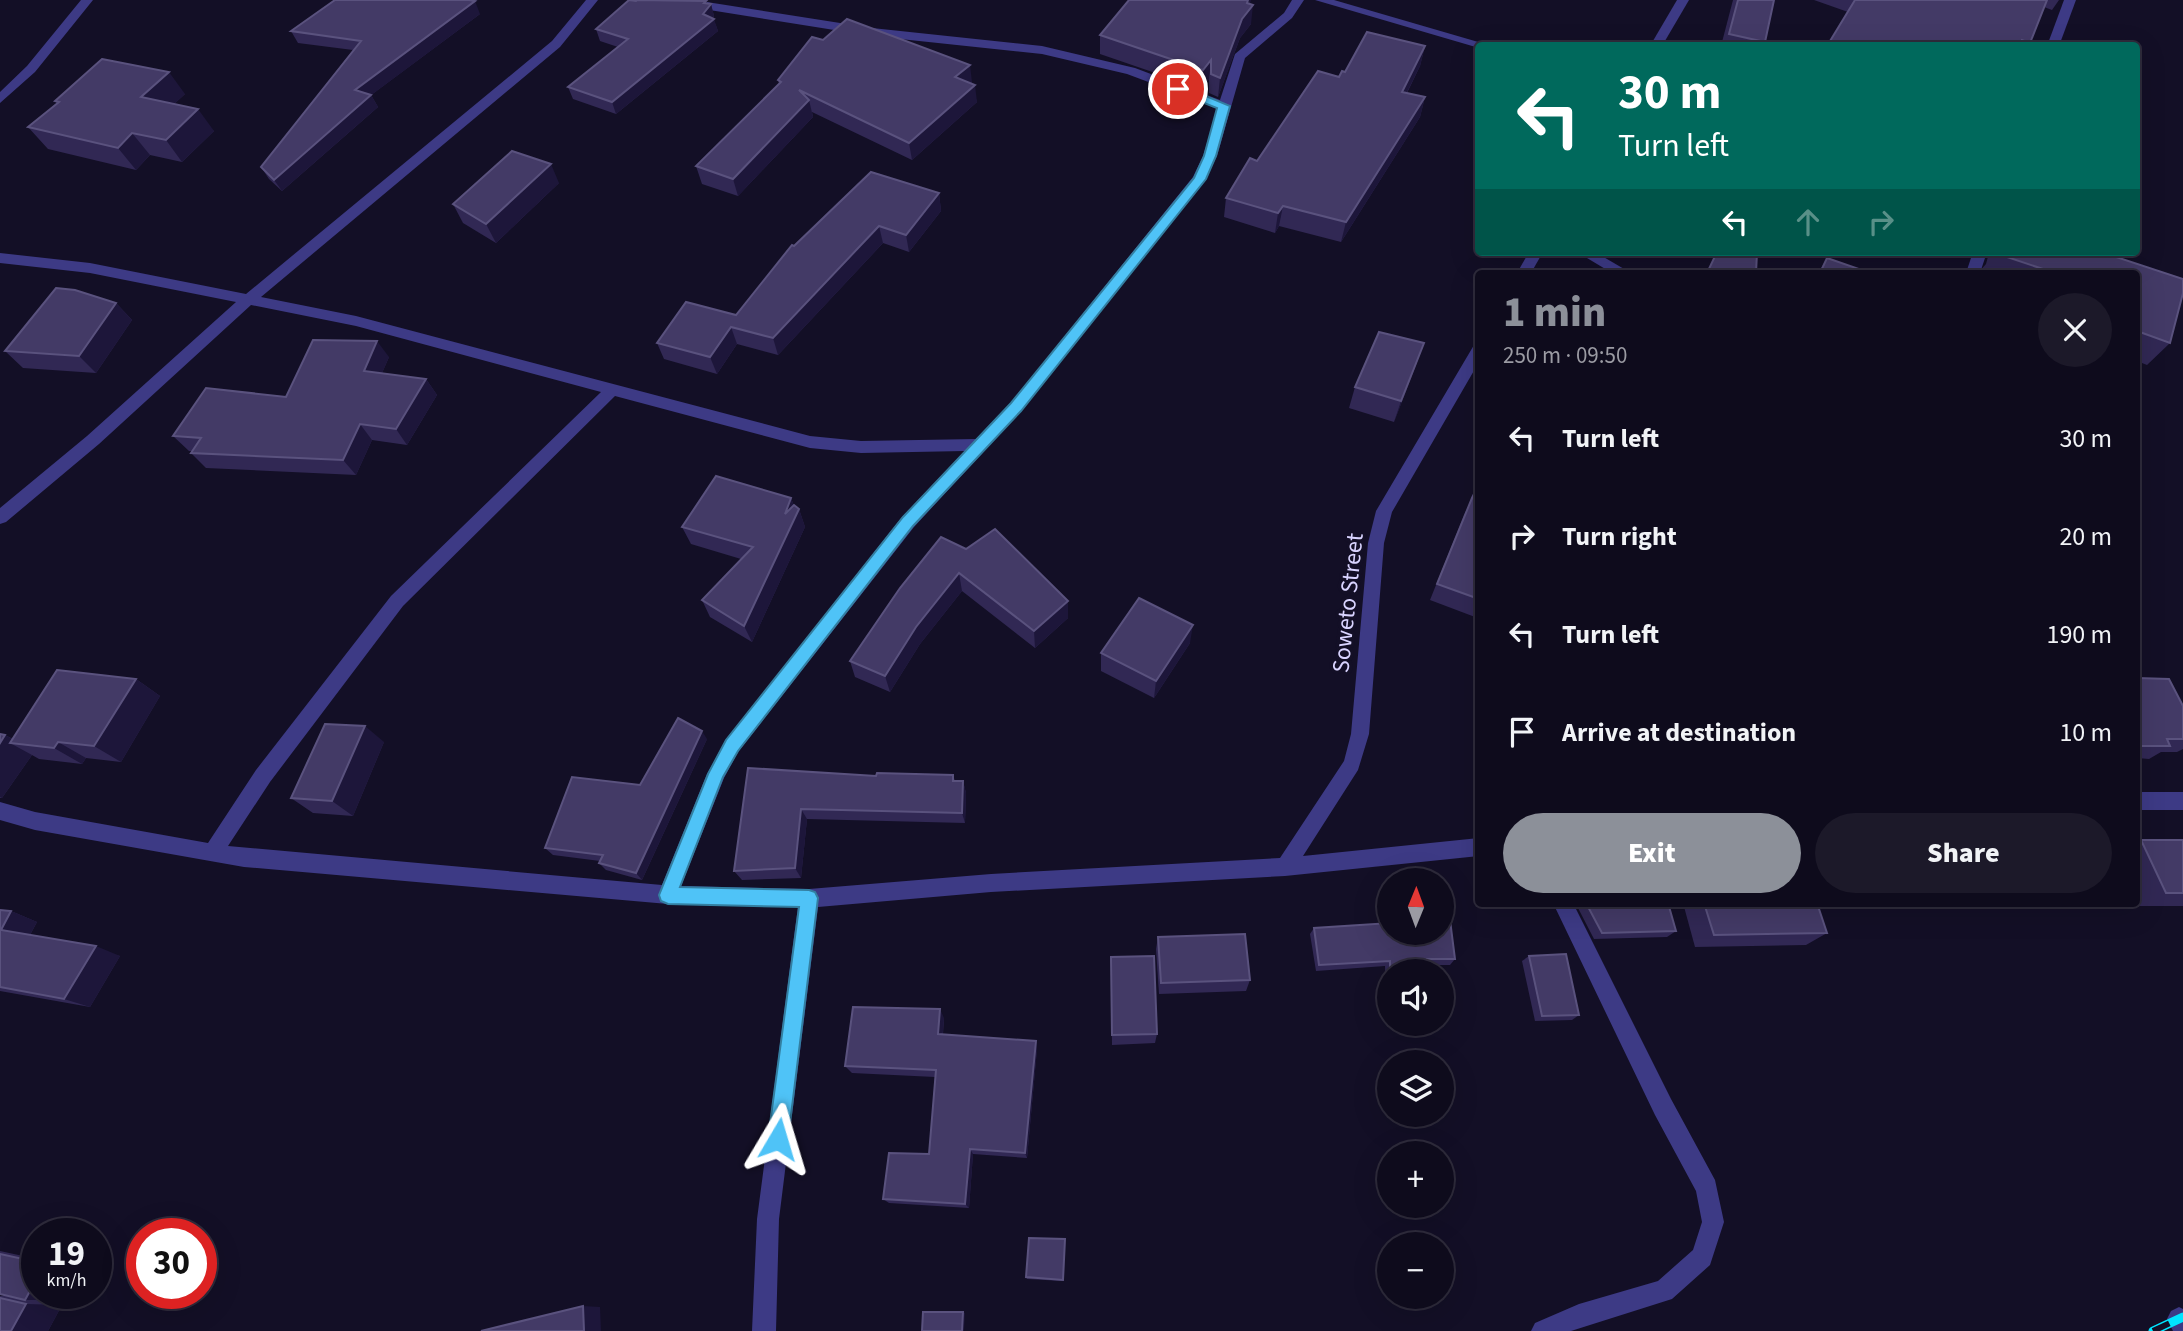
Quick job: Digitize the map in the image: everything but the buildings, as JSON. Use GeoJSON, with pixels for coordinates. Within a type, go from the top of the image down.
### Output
{"type":"FeatureCollection","features":[{"type":"Feature","properties":{"kind":"street"},"geometry":{"type":"LineString","coordinates":[[0,99],[31,69],[87,0]]}},
{"type":"Feature","properties":{"kind":"street"},"geometry":{"type":"LineString","coordinates":[[0,517],[93,440],[248,300],[556,44],[592,0]]}},
{"type":"Feature","properties":{"kind":"street"},"geometry":{"type":"LineString","coordinates":[[672,0],[872,32],[1042,50],[1131,71],[1224,106]]}},
{"type":"Feature","properties":{"kind":"street"},"geometry":{"type":"LineString","coordinates":[[668,895],[716,774],[732,746],[908,522],[1016,407],[1199,179],[1210,156],[1239,57],[1288,15],[1298,0]]}},
{"type":"Feature","properties":{"kind":"street"},"geometry":{"type":"LineString","coordinates":[[1321,0],[1475,43]]}},
{"type":"Feature","properties":{"kind":"street"},"geometry":{"type":"LineString","coordinates":[[1659,42],[1684,0]]}},
{"type":"Feature","properties":{"kind":"street"},"geometry":{"type":"LineString","coordinates":[[2054,42],[2070,0]]}},
{"type":"Feature","properties":{"kind":"street"},"geometry":{"type":"LineString","coordinates":[[1592,256],[1618,270]]}},
{"type":"Feature","properties":{"kind":"street"},"geometry":{"type":"LineString","coordinates":[[0,258],[90,268],[356,321],[833,446],[979,444]]}},
{"type":"Feature","properties":{"kind":"street","name":"Soweto Street"},"geometry":{"type":"LineString","coordinates":[[1285,867],[1352,764],[1360,734],[1376,543],[1384,511],[1475,356]]}},
{"type":"Feature","properties":{"kind":"street"},"geometry":{"type":"LineString","coordinates":[[213,852],[271,766],[397,601],[613,389]]}},
{"type":"Feature","properties":{"kind":"street"},"geometry":{"type":"LineString","coordinates":[[2140,801],[2183,801]]}},
{"type":"Feature","properties":{"kind":"street"},"geometry":{"type":"LineString","coordinates":[[0,811],[35,821],[244,858],[668,895],[809,898],[991,883],[1285,867],[1475,847]]}},
{"type":"Feature","properties":{"kind":"street"},"geometry":{"type":"LineString","coordinates":[[764,1331],[768,1219],[809,898]]}},
{"type":"Feature","properties":{"kind":"street"},"geometry":{"type":"LineString","coordinates":[[1543,1331],[1579,1316],[1664,1291],[1702,1257],[1713,1222],[1707,1188],[1663,1107],[1565,907]]}},
{"type":"Feature","properties":{"kind":"railway"},"geometry":{"type":"LineString","coordinates":[[2153,1331],[2183,1317]]}},
{"type":"Feature","properties":{"kind":"route"},"geometry":{"type":"LineString","coordinates":[[778,1139],[809,898],[668,895],[716,774],[732,746],[908,522],[1016,407],[1199,179],[1210,156],[1224,106],[1178,89]]}}]}
